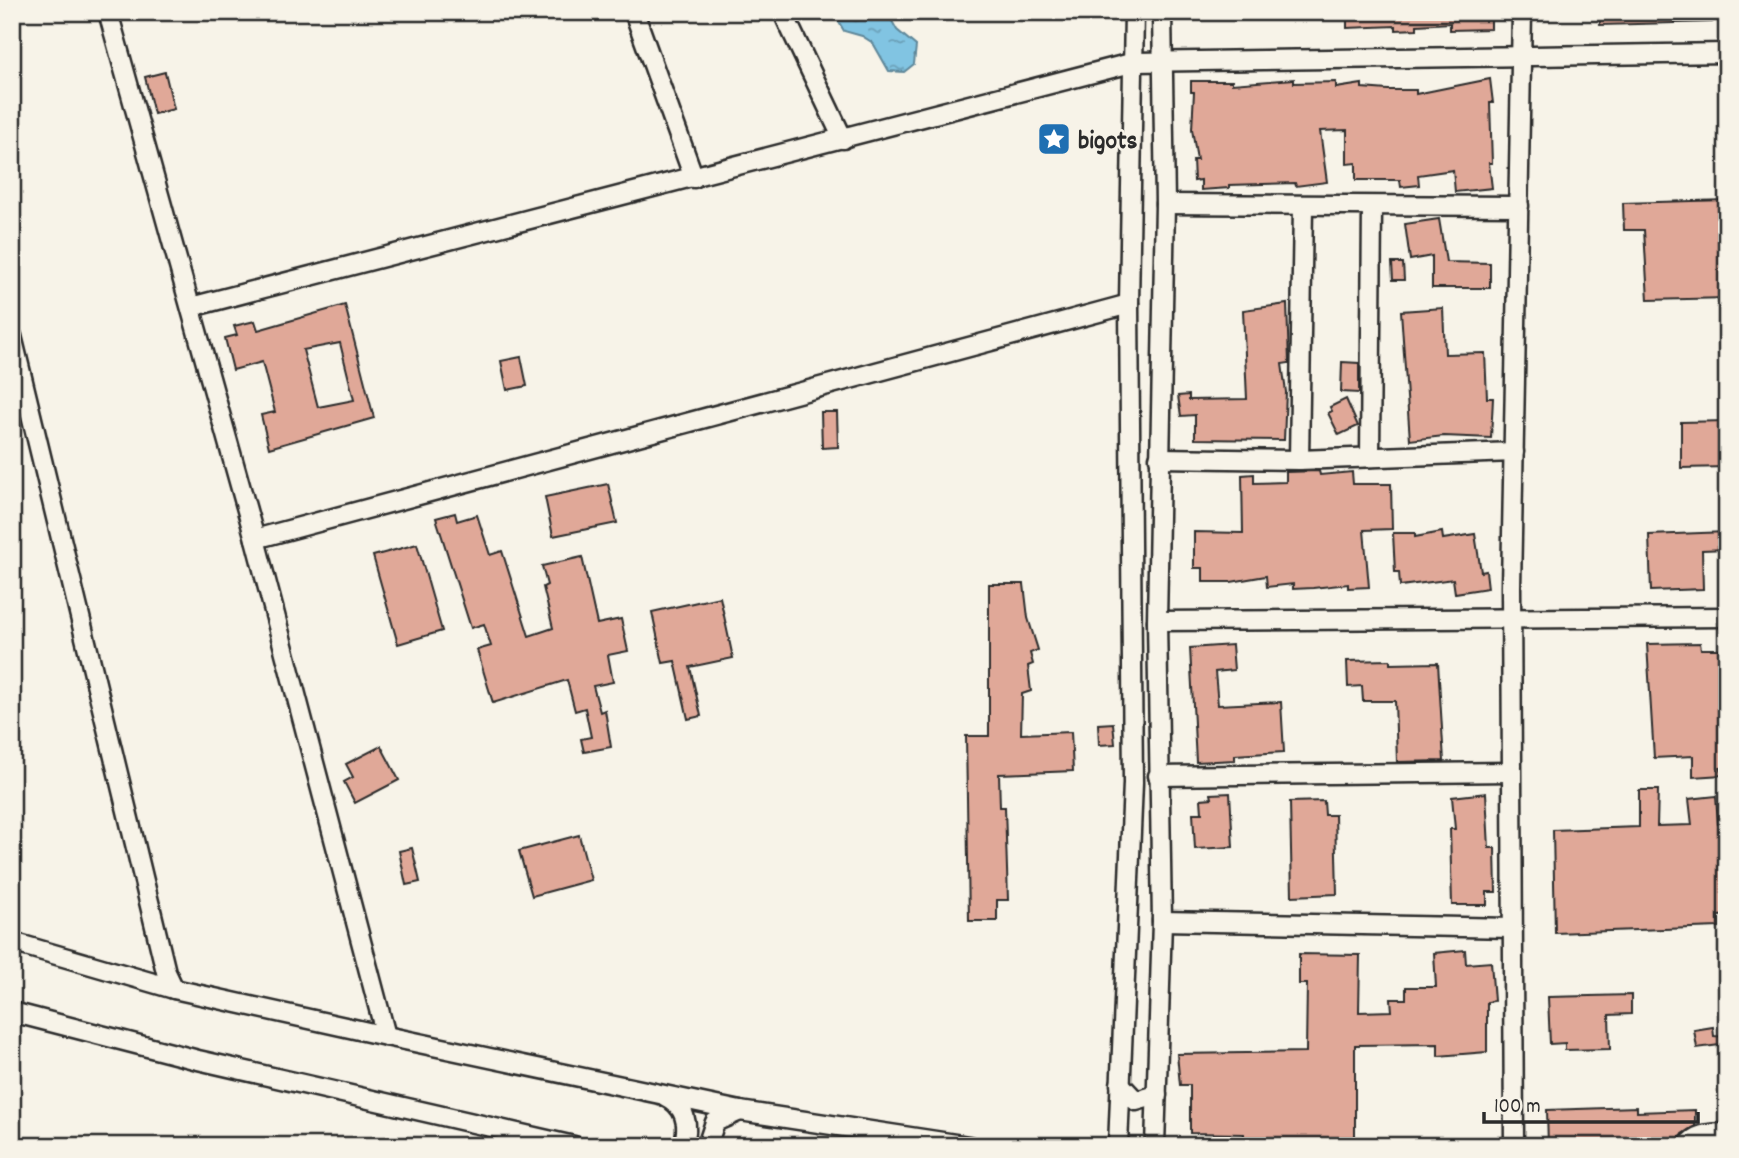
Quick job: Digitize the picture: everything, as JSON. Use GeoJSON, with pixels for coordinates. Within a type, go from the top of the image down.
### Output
{"type":"FeatureCollection","features":[{"type":"Feature","properties":{"kind":"street"},"geometry":{"type":"LineString","coordinates":[[108,12],[255,539],[386,1036]]}},
{"type":"Feature","properties":{"kind":"street"},"geometry":{"type":"LineString","coordinates":[[635,12],[694,178]]}},
{"type":"Feature","properties":{"kind":"street"},"geometry":{"type":"LineString","coordinates":[[1118,1146],[1133,783],[1129,304],[1134,12]]}},
{"type":"Feature","properties":{"kind":"street"},"geometry":{"type":"LineString","coordinates":[[1155,1146],[1162,921],[1157,621],[1165,204],[1162,12]]}},
{"type":"Feature","properties":{"kind":"street"},"geometry":{"type":"LineString","coordinates":[[1514,1146],[1511,621],[1522,12]]}},
{"type":"Feature","properties":{"kind":"street"},"geometry":{"type":"LineString","coordinates":[[786,19],[843,139]]}},
{"type":"Feature","properties":{"kind":"street"},"geometry":{"type":"LineString","coordinates":[[191,307],[1135,62],[1727,53]]}},
{"type":"Feature","properties":{"kind":"street"},"geometry":{"type":"LineString","coordinates":[[1165,204],[1303,207],[1519,206]]}},
{"type":"Feature","properties":{"kind":"street"},"geometry":{"type":"LineString","coordinates":[[1299,460],[1303,207]]}},
{"type":"Feature","properties":{"kind":"street"},"geometry":{"type":"LineString","coordinates":[[1370,457],[1372,207]]}},
{"type":"Feature","properties":{"kind":"street"},"geometry":{"type":"LineString","coordinates":[[255,539],[1129,304]]}},
{"type":"Feature","properties":{"kind":"street"},"geometry":{"type":"LineString","coordinates":[[13,345],[166,972],[174,989]]}},
{"type":"Feature","properties":{"kind":"street"},"geometry":{"type":"LineString","coordinates":[[1159,458],[1299,460],[1514,452]]}},
{"type":"Feature","properties":{"kind":"street"},"geometry":{"type":"LineString","coordinates":[[1157,621],[1511,621],[1727,617]]}},
{"type":"Feature","properties":{"kind":"street"},"geometry":{"type":"LineString","coordinates":[[1158,776],[1511,772]]}},
{"type":"Feature","properties":{"kind":"street"},"geometry":{"type":"LineString","coordinates":[[1162,921],[1512,928]]}},
{"type":"Feature","properties":{"kind":"street"},"geometry":{"type":"LineString","coordinates":[[12,942],[174,989],[386,1036],[740,1111],[969,1146]]}},
{"type":"Feature","properties":{"kind":"street"},"geometry":{"type":"LineString","coordinates":[[12,1012],[198,1060],[574,1146]]}},
{"type":"Feature","properties":{"kind":"street"},"geometry":{"type":"LineString","coordinates":[[1120,1084],[1136,1101],[1157,1095]]}},
{"type":"Feature","properties":{"kind":"street"},"geometry":{"type":"LineString","coordinates":[[661,1094],[681,1107],[686,1127],[683,1146]]}},
{"type":"Feature","properties":{"kind":"street"},"geometry":{"type":"LineString","coordinates":[[707,1146],[715,1122],[740,1111]]}},
{"type":"Feature","properties":{"kind":"street"},"geometry":{"type":"LineString","coordinates":[[1687,1146],[1692,1139],[1700,1135],[1727,1133]]}},
{"type":"Feature","properties":{"kind":"water"},"geometry":{"type":"Polygon","coordinates":[[[833,12],[887,12],[897,30],[916,46],[914,64],[904,72],[889,71],[873,43],[862,36],[844,31],[833,12]]]}},
{"type":"Feature","properties":{"kind":"building"},"geometry":{"type":"Polygon","coordinates":[[[1347,12],[1491,12],[1491,29],[1450,30],[1450,23],[1417,25],[1417,29],[1396,30],[1396,26],[1347,28],[1347,12]]]}},
{"type":"Feature","properties":{"kind":"building"},"geometry":{"type":"Polygon","coordinates":[[[1599,12],[1712,12],[1712,22],[1600,25],[1599,12]]]}},
{"type":"Feature","properties":{"kind":"building"},"geometry":{"type":"Polygon","coordinates":[[[165,72],[174,109],[154,114],[145,77],[165,72]]]}},
{"type":"Feature","properties":{"kind":"building"},"geometry":{"type":"Polygon","coordinates":[[[1294,79],[1294,83],[1336,82],[1336,88],[1362,84],[1362,88],[1416,90],[1416,94],[1490,79],[1493,103],[1490,103],[1492,163],[1489,163],[1492,188],[1455,192],[1453,170],[1418,175],[1419,185],[1401,187],[1400,180],[1356,180],[1356,163],[1347,164],[1347,130],[1320,131],[1327,182],[1296,186],[1295,183],[1229,185],[1229,188],[1201,190],[1201,180],[1194,181],[1193,160],[1197,160],[1192,129],[1194,92],[1191,92],[1191,81],[1232,81],[1232,84],[1294,79]]]}},
{"type":"Feature","properties":{"kind":"building"},"geometry":{"type":"Polygon","coordinates":[[[1727,200],[1727,298],[1648,300],[1644,230],[1624,230],[1623,203],[1727,200]]]}},
{"type":"Feature","properties":{"kind":"building"},"geometry":{"type":"Polygon","coordinates":[[[1439,219],[1446,262],[1490,263],[1490,288],[1432,288],[1432,256],[1410,260],[1405,224],[1439,219]]]}},
{"type":"Feature","properties":{"kind":"building"},"geometry":{"type":"Polygon","coordinates":[[[1392,263],[1403,263],[1404,280],[1393,280],[1392,263]]]}},
{"type":"Feature","properties":{"kind":"building"},"geometry":{"type":"Polygon","coordinates":[[[1287,304],[1289,363],[1282,364],[1286,392],[1284,440],[1195,439],[1195,415],[1181,416],[1178,396],[1189,395],[1189,400],[1247,399],[1243,310],[1287,304]]]}},
{"type":"Feature","properties":{"kind":"building"},"geometry":{"type":"Polygon","coordinates":[[[345,305],[374,418],[269,448],[261,415],[275,412],[262,362],[233,370],[225,338],[237,335],[234,326],[255,321],[258,330],[345,305]],[[340,343],[303,350],[318,407],[354,400],[340,343]]]}},
{"type":"Feature","properties":{"kind":"building"},"geometry":{"type":"Polygon","coordinates":[[[1443,308],[1445,354],[1485,353],[1487,398],[1493,398],[1491,438],[1444,436],[1410,440],[1401,311],[1443,308]]]}},
{"type":"Feature","properties":{"kind":"building"},"geometry":{"type":"Polygon","coordinates":[[[521,357],[527,386],[507,390],[501,361],[521,357]]]}},
{"type":"Feature","properties":{"kind":"building"},"geometry":{"type":"Polygon","coordinates":[[[1342,362],[1359,363],[1359,393],[1341,392],[1342,362]]]}},
{"type":"Feature","properties":{"kind":"building"},"geometry":{"type":"Polygon","coordinates":[[[1346,399],[1358,426],[1339,435],[1328,413],[1332,411],[1330,407],[1346,399]]]}},
{"type":"Feature","properties":{"kind":"building"},"geometry":{"type":"Polygon","coordinates":[[[821,412],[837,412],[838,447],[822,448],[821,412]]]}},
{"type":"Feature","properties":{"kind":"building"},"geometry":{"type":"Polygon","coordinates":[[[1727,421],[1727,467],[1681,468],[1681,422],[1727,421]]]}},
{"type":"Feature","properties":{"kind":"building"},"geometry":{"type":"Polygon","coordinates":[[[1319,471],[1320,475],[1352,472],[1353,484],[1391,484],[1392,529],[1364,530],[1369,587],[1348,588],[1348,584],[1293,589],[1293,584],[1267,587],[1266,576],[1231,582],[1203,582],[1203,568],[1194,568],[1194,532],[1243,533],[1242,475],[1254,474],[1254,483],[1286,482],[1286,472],[1319,471]]]}},
{"type":"Feature","properties":{"kind":"building"},"geometry":{"type":"Polygon","coordinates":[[[608,484],[617,523],[553,536],[545,497],[608,484]]]}},
{"type":"Feature","properties":{"kind":"building"},"geometry":{"type":"Polygon","coordinates":[[[455,513],[457,521],[477,515],[490,555],[502,551],[529,636],[553,628],[543,587],[547,585],[542,566],[582,557],[597,624],[621,619],[628,651],[608,655],[613,682],[593,686],[600,712],[605,710],[611,747],[584,752],[581,739],[591,737],[585,708],[575,711],[567,680],[493,703],[477,650],[491,646],[484,624],[471,628],[436,518],[455,513]]]}},
{"type":"Feature","properties":{"kind":"building"},"geometry":{"type":"Polygon","coordinates":[[[1442,532],[1443,539],[1475,534],[1481,572],[1486,571],[1488,588],[1455,593],[1453,579],[1400,586],[1399,572],[1395,572],[1393,533],[1415,533],[1415,537],[1442,532]]]}},
{"type":"Feature","properties":{"kind":"building"},"geometry":{"type":"Polygon","coordinates":[[[1727,532],[1727,549],[1702,550],[1703,589],[1651,591],[1649,535],[1727,532]]]}},
{"type":"Feature","properties":{"kind":"building"},"geometry":{"type":"Polygon","coordinates":[[[417,544],[442,631],[398,644],[373,556],[417,544]]]}},
{"type":"Feature","properties":{"kind":"building"},"geometry":{"type":"Polygon","coordinates":[[[989,584],[1024,584],[1028,618],[1038,650],[1030,653],[1033,664],[1028,666],[1031,691],[1022,694],[1021,734],[1071,732],[1073,771],[999,774],[1000,807],[1005,807],[1008,900],[997,900],[997,921],[969,921],[966,736],[989,736],[989,584]]]}},
{"type":"Feature","properties":{"kind":"building"},"geometry":{"type":"Polygon","coordinates":[[[720,597],[733,658],[690,667],[701,716],[688,719],[675,661],[663,663],[652,612],[720,597]]]}},
{"type":"Feature","properties":{"kind":"building"},"geometry":{"type":"Polygon","coordinates":[[[1700,643],[1701,649],[1727,649],[1727,767],[1720,768],[1722,775],[1693,777],[1693,756],[1654,758],[1647,644],[1700,643]]]}},
{"type":"Feature","properties":{"kind":"building"},"geometry":{"type":"Polygon","coordinates":[[[1232,645],[1234,670],[1215,672],[1218,705],[1281,702],[1284,752],[1235,755],[1235,760],[1196,762],[1190,648],[1232,645]]]}},
{"type":"Feature","properties":{"kind":"building"},"geometry":{"type":"Polygon","coordinates":[[[1390,660],[1390,664],[1438,663],[1444,761],[1397,762],[1395,701],[1363,701],[1362,686],[1348,687],[1347,661],[1390,660]]]}},
{"type":"Feature","properties":{"kind":"building"},"geometry":{"type":"Polygon","coordinates":[[[1113,723],[1115,744],[1099,745],[1098,724],[1113,723]]]}},
{"type":"Feature","properties":{"kind":"building"},"geometry":{"type":"Polygon","coordinates":[[[381,746],[399,780],[355,803],[344,782],[353,777],[346,764],[381,746]]]}},
{"type":"Feature","properties":{"kind":"building"},"geometry":{"type":"Polygon","coordinates":[[[1639,790],[1658,790],[1657,826],[1692,825],[1689,799],[1716,796],[1718,824],[1722,824],[1724,876],[1727,876],[1727,915],[1719,916],[1719,927],[1555,933],[1553,830],[1639,827],[1639,790]]]}},
{"type":"Feature","properties":{"kind":"building"},"geometry":{"type":"Polygon","coordinates":[[[1230,793],[1233,847],[1195,849],[1193,813],[1202,813],[1201,799],[1212,798],[1211,794],[1230,793]]]}},
{"type":"Feature","properties":{"kind":"building"},"geometry":{"type":"Polygon","coordinates":[[[1486,793],[1489,848],[1495,848],[1496,892],[1487,892],[1487,905],[1452,905],[1450,829],[1455,829],[1452,797],[1486,793]]]}},
{"type":"Feature","properties":{"kind":"building"},"geometry":{"type":"Polygon","coordinates":[[[1324,801],[1325,815],[1335,815],[1337,894],[1292,896],[1290,802],[1324,801]]]}},
{"type":"Feature","properties":{"kind":"building"},"geometry":{"type":"Polygon","coordinates":[[[579,835],[591,880],[532,896],[519,851],[579,835]]]}},
{"type":"Feature","properties":{"kind":"building"},"geometry":{"type":"Polygon","coordinates":[[[412,848],[420,882],[406,885],[399,851],[412,848]]]}},
{"type":"Feature","properties":{"kind":"building"},"geometry":{"type":"Polygon","coordinates":[[[1465,950],[1466,964],[1491,962],[1494,1001],[1487,1002],[1487,1052],[1438,1056],[1438,1044],[1355,1045],[1355,1146],[1256,1146],[1255,1138],[1244,1139],[1244,1134],[1190,1133],[1190,1085],[1180,1085],[1177,1054],[1306,1052],[1307,984],[1299,984],[1299,954],[1360,955],[1359,1012],[1392,1011],[1391,999],[1406,999],[1406,987],[1436,987],[1434,953],[1465,950]]]}},
{"type":"Feature","properties":{"kind":"building"},"geometry":{"type":"Polygon","coordinates":[[[1631,995],[1631,1014],[1609,1015],[1610,1049],[1565,1050],[1565,1043],[1550,1044],[1548,997],[1631,995]]]}},
{"type":"Feature","properties":{"kind":"building"},"geometry":{"type":"Polygon","coordinates":[[[1713,1027],[1714,1036],[1727,1037],[1727,1044],[1697,1048],[1694,1030],[1713,1027]]]}},
{"type":"Feature","properties":{"kind":"building"},"geometry":{"type":"Polygon","coordinates":[[[1637,1107],[1637,1112],[1695,1110],[1695,1126],[1682,1134],[1676,1146],[1548,1146],[1547,1110],[1637,1107]]]}},
{"type":"Feature","properties":{"kind":"place","name":"bigots"},"geometry":{"type":"Point","coordinates":[1054,139]}}]}
